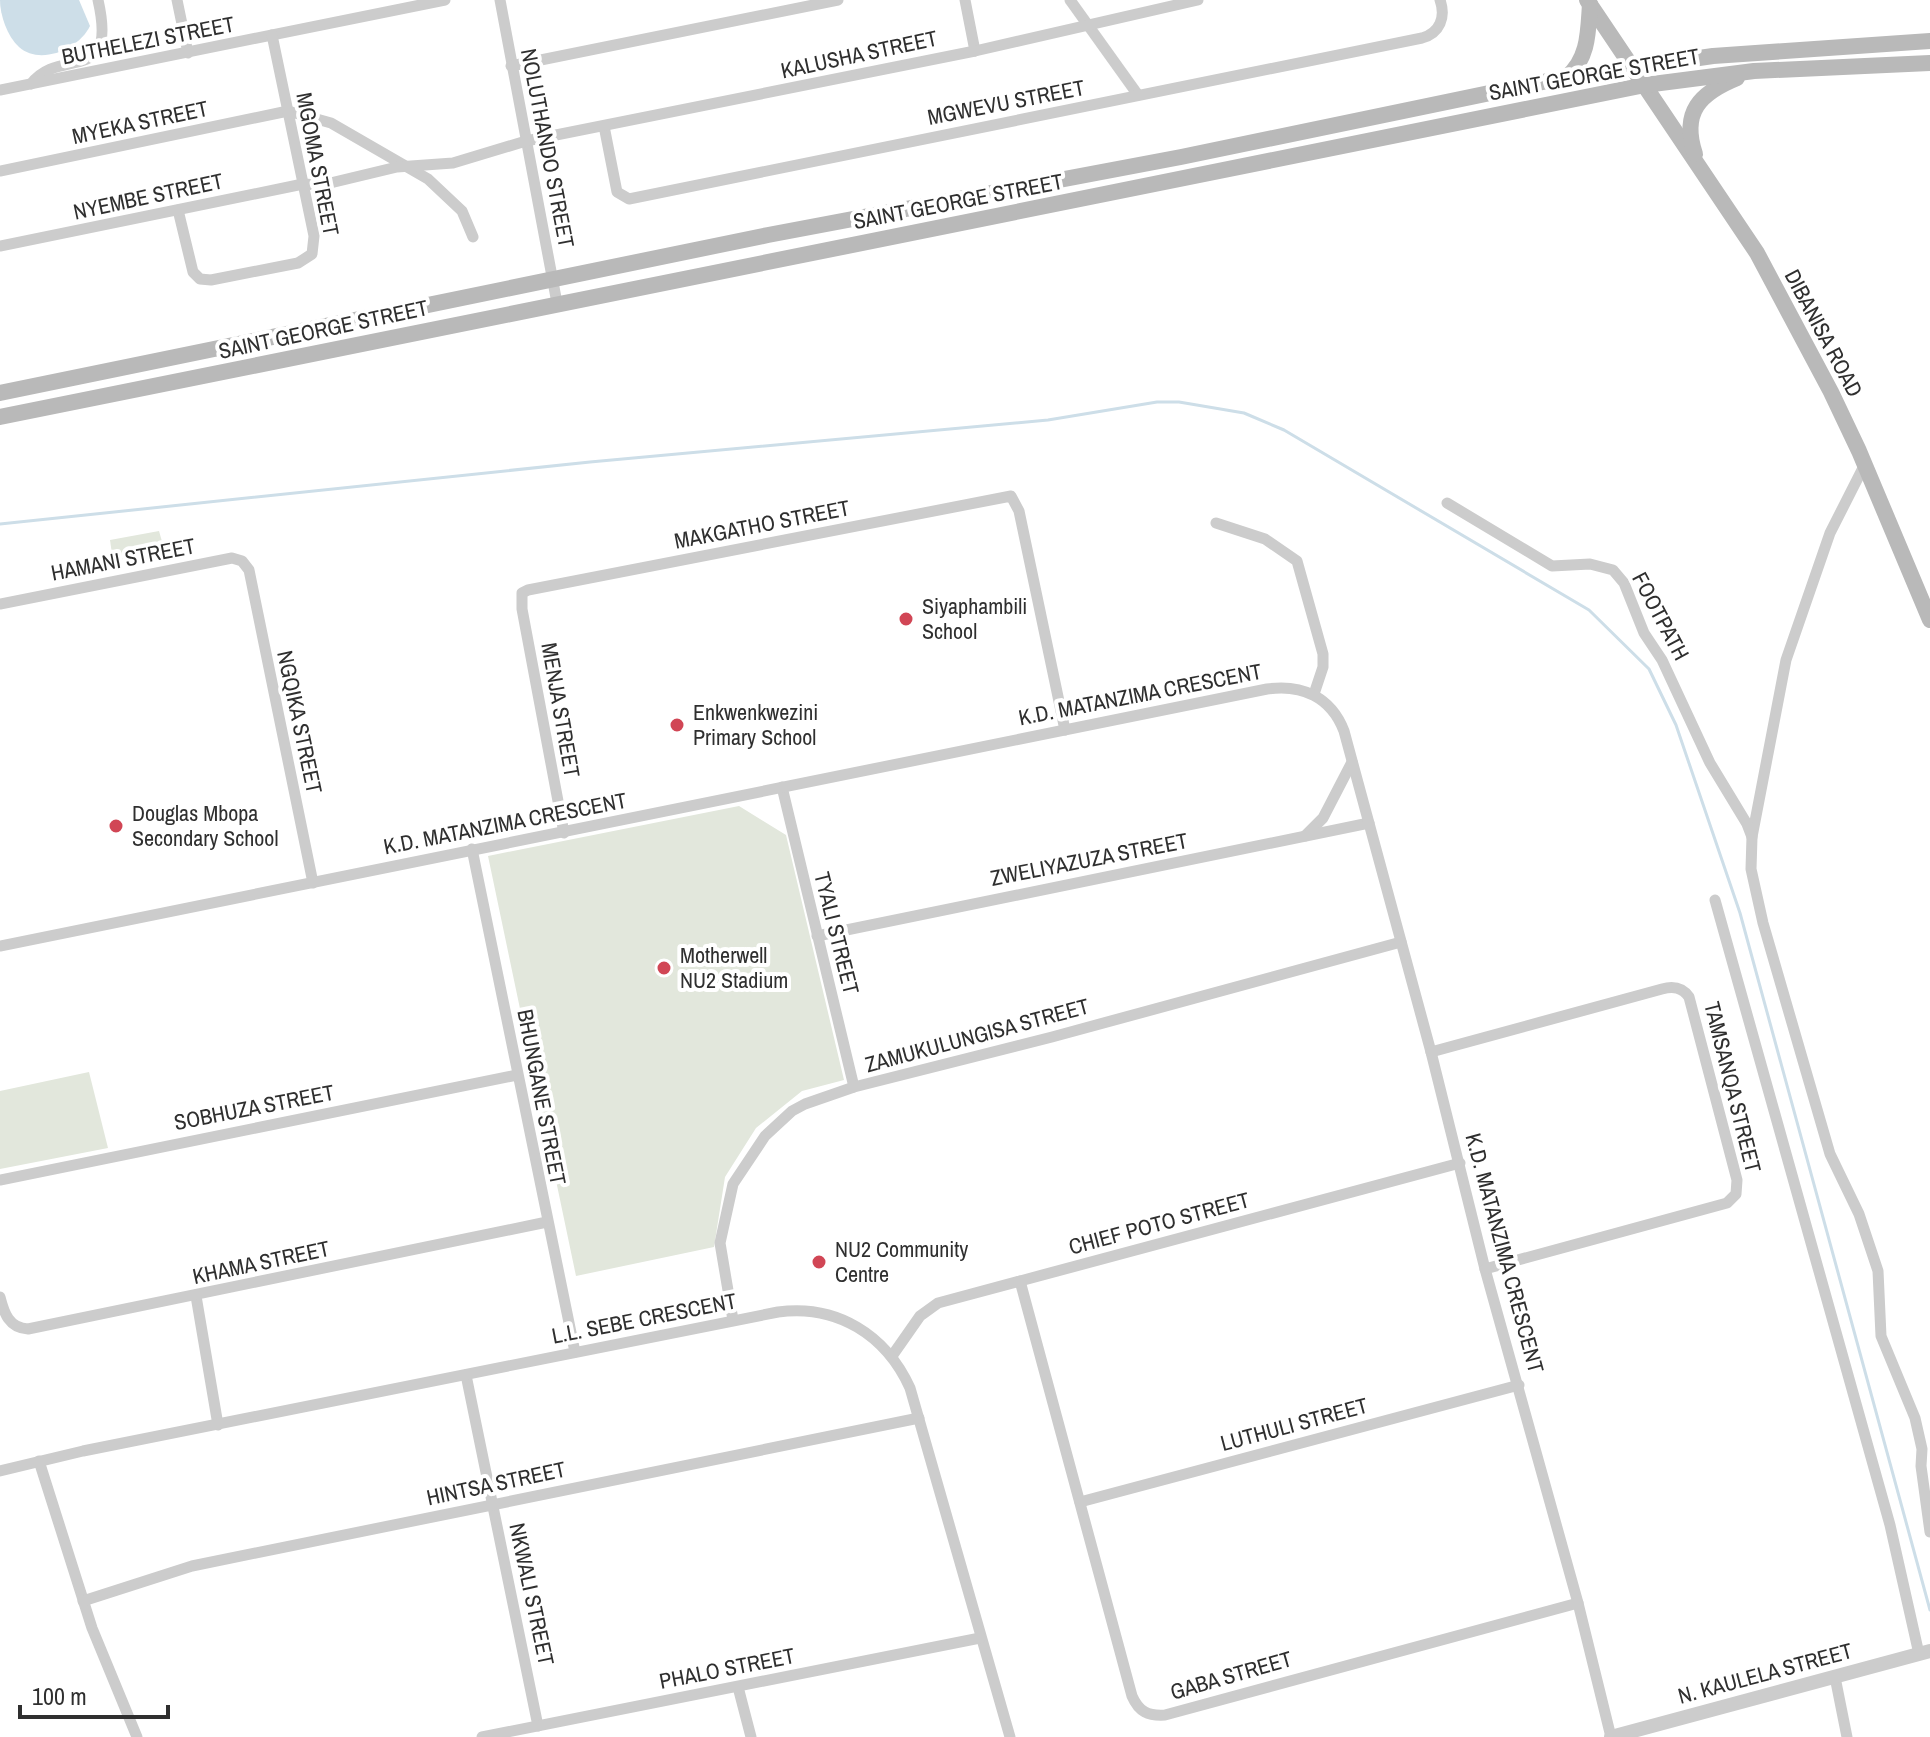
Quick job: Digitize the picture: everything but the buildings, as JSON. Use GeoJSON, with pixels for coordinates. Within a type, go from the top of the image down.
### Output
{"type":"FeatureCollection","features":[{"type":"Feature","properties":{"kind":"main road","name":"DIBANISA ROAD"},"geometry":{"type":"LineString","coordinates":[[1589,2],[1757,253],[1831,392],[1865,464],[1930,620]]}},
{"type":"Feature","properties":{"kind":"main road"},"geometry":{"type":"LineString","coordinates":[[1567,77],[1585,51],[1589,2]]}},
{"type":"Feature","properties":{"kind":"main road","name":"SAINT GEORGE STREET"},"geometry":{"type":"LineString","coordinates":[[0,393],[768,235],[1181,157],[1567,77],[1633,65],[1792,49],[1930,41]]}},
{"type":"Feature","properties":{"kind":"main road","name":"SAINT GEORGE STREET"},"geometry":{"type":"LineString","coordinates":[[0,417],[1645,85],[1754,71],[1930,63]]}},
{"type":"Feature","properties":{"kind":"main road"},"geometry":{"type":"LineString","coordinates":[[1701,170],[1690,139],[1692,117],[1698,102],[1719,85],[1754,71]]}},
{"type":"Feature","properties":{"kind":"street"},"geometry":{"type":"LineString","coordinates":[[31,84],[44,71],[83,62],[96,51],[103,35],[98,0]]}},
{"type":"Feature","properties":{"kind":"street"},"geometry":{"type":"LineString","coordinates":[[177,0],[188,53]]}},
{"type":"Feature","properties":{"kind":"street","name":"BUTHELEZI STREET"},"geometry":{"type":"LineString","coordinates":[[0,90],[445,0]]}},
{"type":"Feature","properties":{"kind":"street","name":"NOLUTHANDO STREET"},"geometry":{"type":"LineString","coordinates":[[500,0],[557,303]]}},
{"type":"Feature","properties":{"kind":"street"},"geometry":{"type":"LineString","coordinates":[[511,66],[838,0]]}},
{"type":"Feature","properties":{"kind":"street"},"geometry":{"type":"LineString","coordinates":[[965,0],[975,51]]}},
{"type":"Feature","properties":{"kind":"street","name":"KALUSHA STREET"},"geometry":{"type":"LineString","coordinates":[[406,167],[453,163],[526,141],[975,51],[1198,0]]}},
{"type":"Feature","properties":{"kind":"street","name":"MGWEVU STREET"},"geometry":{"type":"LineString","coordinates":[[604,126],[617,192],[629,199],[1429,36],[1443,17],[1440,0]]}},
{"type":"Feature","properties":{"kind":"street"},"geometry":{"type":"LineString","coordinates":[[1075,2],[1138,95]]}},
{"type":"Feature","properties":{"kind":"street","name":"MGOMA STREET"},"geometry":{"type":"LineString","coordinates":[[178,210],[190,265],[200,279],[211,280],[298,263],[310,257],[314,243],[272,35]]}},
{"type":"Feature","properties":{"kind":"street"},"geometry":{"type":"LineString","coordinates":[[288,111],[331,123],[428,179],[462,211],[473,237]]}},
{"type":"Feature","properties":{"kind":"street","name":"MYEKA STREET"},"geometry":{"type":"LineString","coordinates":[[0,171],[288,111]]}},
{"type":"Feature","properties":{"kind":"street","name":"NYEMBE STREET"},"geometry":{"type":"LineString","coordinates":[[0,246],[303,184],[322,185],[406,167]]}},
{"type":"Feature","properties":{"kind":"street"},"geometry":{"type":"LineString","coordinates":[[1865,464],[1827,542],[1786,660],[1752,837],[1751,869],[1763,923],[1827,1143],[1838,1175],[1859,1214],[1878,1271],[1881,1336],[1915,1418],[1922,1449],[1921,1466],[1930,1532]]}},
{"type":"Feature","properties":{"kind":"street","name":"MAKGATHO STREET"},"geometry":{"type":"LineString","coordinates":[[522,593],[1011,496],[1019,511],[1065,730]]}},
{"type":"Feature","properties":{"kind":"street","name":"FOOTPATH"},"geometry":{"type":"LineString","coordinates":[[1447,503],[1552,566],[1590,564],[1613,570],[1624,583],[1644,633],[1662,660],[1710,763],[1752,837]]}},
{"type":"Feature","properties":{"kind":"street"},"geometry":{"type":"LineString","coordinates":[[1216,523],[1265,539],[1297,561],[1323,654],[1323,667],[1314,694]]}},
{"type":"Feature","properties":{"kind":"street","name":"HAMANI STREET"},"geometry":{"type":"LineString","coordinates":[[0,604],[232,558],[242,561],[249,570]]}},
{"type":"Feature","properties":{"kind":"street","name":"NGQIKA STREET"},"geometry":{"type":"LineString","coordinates":[[249,570],[313,883]]}},
{"type":"Feature","properties":{"kind":"street","name":"MENJA STREET"},"geometry":{"type":"LineString","coordinates":[[522,593],[522,609],[564,833]]}},
{"type":"Feature","properties":{"kind":"street","name":"K.D. MATANZIMA CRESCENT"},"geometry":{"type":"LineString","coordinates":[[0,946],[1281,687],[1314,694],[1339,719],[1352,762],[1431,1052],[1485,1269],[1578,1603],[1611,1737]]}},
{"type":"Feature","properties":{"kind":"street"},"geometry":{"type":"LineString","coordinates":[[1304,836],[1323,818],[1352,762]]}},
{"type":"Feature","properties":{"kind":"street","name":"TYALI STREET"},"geometry":{"type":"LineString","coordinates":[[782,787],[854,1087]]}},
{"type":"Feature","properties":{"kind":"street","name":"ZWELIYAZUZA STREET"},"geometry":{"type":"LineString","coordinates":[[817,936],[1369,823]]}},
{"type":"Feature","properties":{"kind":"street","name":"BHUNGANE STREET"},"geometry":{"type":"LineString","coordinates":[[472,849],[575,1352]]}},
{"type":"Feature","properties":{"kind":"street"},"geometry":{"type":"LineString","coordinates":[[1715,900],[1925,1652]]}},
{"type":"Feature","properties":{"kind":"street","name":"ZAMUKULUNGISA STREET"},"geometry":{"type":"LineString","coordinates":[[733,1320],[720,1243],[733,1184],[759,1143],[792,1111],[818,1098],[854,1087],[1052,1037],[1401,942]]}},
{"type":"Feature","properties":{"kind":"street","name":"TAMSANQA STREET"},"geometry":{"type":"LineString","coordinates":[[1431,1052],[1670,987],[1680,989],[1689,997],[1737,1180],[1736,1194],[1727,1203],[1485,1269]]}},
{"type":"Feature","properties":{"kind":"street","name":"SOBHUZA STREET"},"geometry":{"type":"LineString","coordinates":[[0,1180],[517,1075]]}},
{"type":"Feature","properties":{"kind":"street","name":"CHIEF POTO STREET"},"geometry":{"type":"LineString","coordinates":[[892,1356],[920,1316],[929,1308],[948,1300],[1460,1163]]}},
{"type":"Feature","properties":{"kind":"street","name":"KHAMA STREET"},"geometry":{"type":"LineString","coordinates":[[0,1297],[6,1317],[17,1326],[28,1329],[547,1222]]}},
{"type":"Feature","properties":{"kind":"street","name":"GABA STREET"},"geometry":{"type":"LineString","coordinates":[[1020,1281],[1138,1709],[1150,1715],[1165,1715],[1578,1603]]}},
{"type":"Feature","properties":{"kind":"street"},"geometry":{"type":"LineString","coordinates":[[196,1296],[218,1425]]}},
{"type":"Feature","properties":{"kind":"street","name":"L.L. SEBE CRESCENT"},"geometry":{"type":"LineString","coordinates":[[0,1471],[733,1320],[792,1310],[838,1317],[863,1330],[892,1356],[910,1388],[1010,1737]]}},
{"type":"Feature","properties":{"kind":"street","name":"NKWALI STREET"},"geometry":{"type":"LineString","coordinates":[[466,1375],[538,1726]]}},
{"type":"Feature","properties":{"kind":"street","name":"LUTHULI STREET"},"geometry":{"type":"LineString","coordinates":[[1080,1502],[1519,1385]]}},
{"type":"Feature","properties":{"kind":"street","name":"HINTSA STREET"},"geometry":{"type":"LineString","coordinates":[[83,1601],[192,1566],[919,1418]]}},
{"type":"Feature","properties":{"kind":"street"},"geometry":{"type":"LineString","coordinates":[[39,1461],[83,1601],[137,1737]]}},
{"type":"Feature","properties":{"kind":"street","name":"PHALO STREET"},"geometry":{"type":"LineString","coordinates":[[482,1737],[980,1638]]}},
{"type":"Feature","properties":{"kind":"street","name":"N. KAULELA STREET"},"geometry":{"type":"LineString","coordinates":[[1611,1737],[1925,1652]]}},
{"type":"Feature","properties":{"kind":"street"},"geometry":{"type":"LineString","coordinates":[[1835,1677],[1847,1737]]}},
{"type":"Feature","properties":{"kind":"street"},"geometry":{"type":"LineString","coordinates":[[738,1687],[751,1737]]}},
{"type":"Feature","properties":{"kind":"shaded area"},"geometry":{"type":"Polygon","coordinates":[[[0,0],[79,0],[90,26],[68,48],[48,55],[37,55],[15,42],[3,19],[0,0]]]}},
{"type":"Feature","properties":{"kind":"shaded area"},"geometry":{"type":"Polygon","coordinates":[[[159,531],[165,552],[113,561],[110,540],[159,531]]]}},
{"type":"Feature","properties":{"kind":"shaded area","name":"Motherwell NU2 Stadium"},"geometry":{"type":"Polygon","coordinates":[[[739,806],[786,835],[844,1080],[802,1091],[756,1128],[725,1177],[714,1247],[576,1276],[488,856],[739,806]]]}},
{"type":"Feature","properties":{"kind":"shaded area"},"geometry":{"type":"Polygon","coordinates":[[[89,1072],[108,1148],[0,1169],[0,1091],[89,1072]]]}},
{"type":"Feature","properties":{"kind":"waterway"},"geometry":{"type":"LineString","coordinates":[[0,524],[590,462],[1048,420],[1157,402],[1179,402],[1244,413],[1284,430],[1589,610],[1649,669],[1676,725],[1740,913],[1930,1610]]}},
{"type":"Feature","properties":{"kind":"place","name":"Siyaphambili School"},"geometry":{"type":"Point","coordinates":[906,619]}},
{"type":"Feature","properties":{"kind":"place","name":"Enkwenkwezini Primary School"},"geometry":{"type":"Point","coordinates":[677,725]}},
{"type":"Feature","properties":{"kind":"place","name":"Douglas Mbopa Secondary School"},"geometry":{"type":"Point","coordinates":[116,826]}},
{"type":"Feature","properties":{"kind":"place","name":"Motherwell NU2 Stadium"},"geometry":{"type":"Point","coordinates":[664,968]}},
{"type":"Feature","properties":{"kind":"place","name":"NU2 Community Centre"},"geometry":{"type":"Point","coordinates":[819,1262]}}]}
